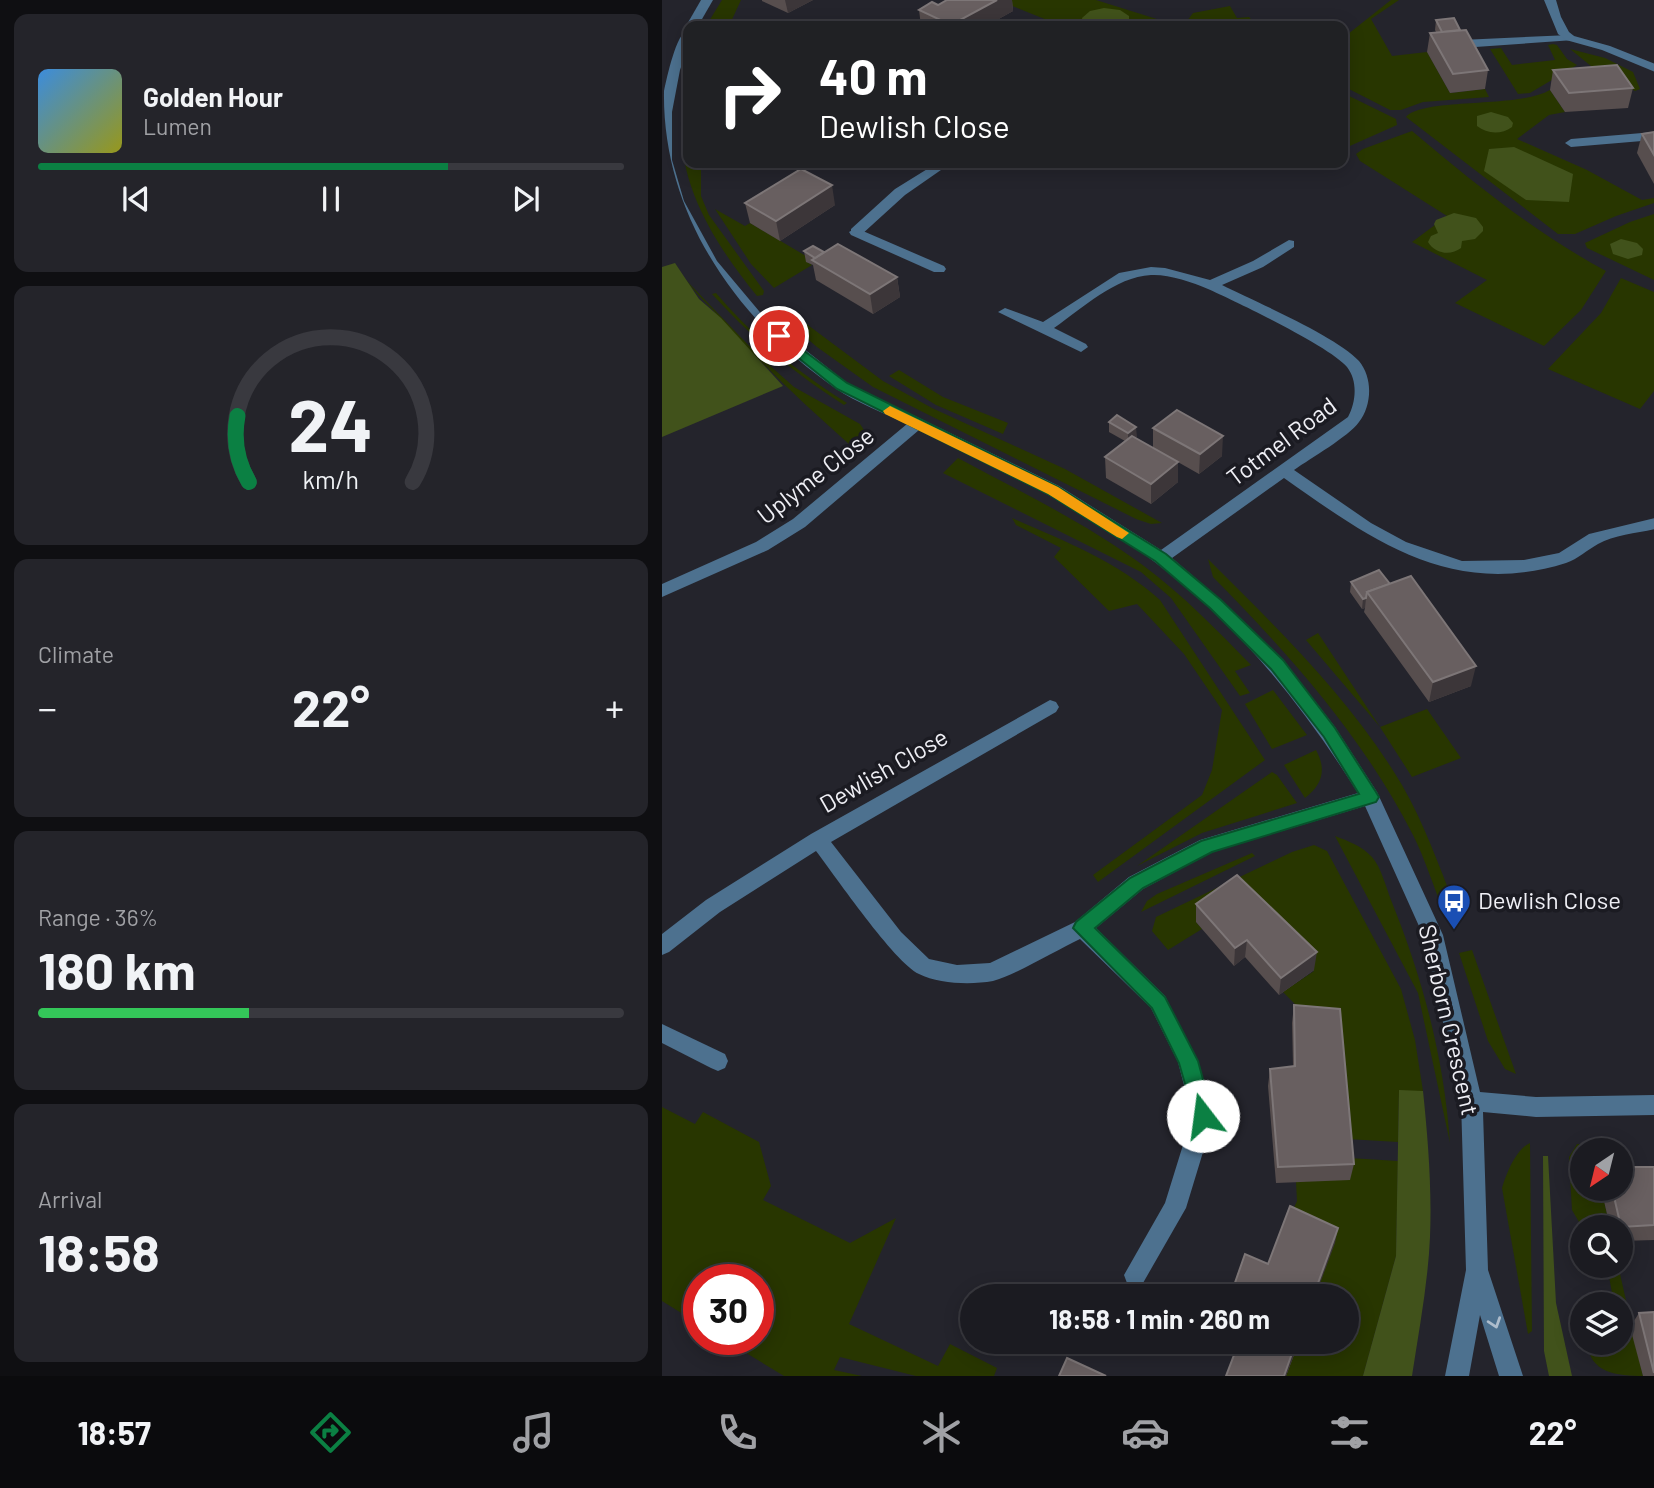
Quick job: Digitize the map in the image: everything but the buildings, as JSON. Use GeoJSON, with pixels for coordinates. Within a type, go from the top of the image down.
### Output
{"type":"FeatureCollection","features":[{"type":"Feature","properties":{"kind":"street"},"geometry":{"type":"LineString","coordinates":[[695,21],[707,0]]}},
{"type":"Feature","properties":{"kind":"street"},"geometry":{"type":"LineString","coordinates":[[1550,0],[1559,26],[1570,38]]}},
{"type":"Feature","properties":{"kind":"street"},"geometry":{"type":"LineString","coordinates":[[1461,44],[1570,38],[1606,48],[1654,69]]}},
{"type":"Feature","properties":{"kind":"street","name":"Sherborn Crescent"},"geometry":{"type":"LineString","coordinates":[[681,70],[666,112],[666,160],[670,202],[711,263],[759,320],[842,386],[1053,490],[1161,558],[1215,604],[1277,665],[1329,732],[1370,797],[1433,935],[1472,1101],[1477,1270],[1457,1376]]}},
{"type":"Feature","properties":{"kind":"street"},"geometry":{"type":"LineString","coordinates":[[1571,143],[1654,136]]}},
{"type":"Feature","properties":{"kind":"street"},"geometry":{"type":"LineString","coordinates":[[937,168],[900,192],[856,232],[938,269]]}},
{"type":"Feature","properties":{"kind":"street"},"geometry":{"type":"LineString","coordinates":[[1212,285],[1258,264],[1289,244]]}},
{"type":"Feature","properties":{"kind":"street","name":"Totmel Road"},"geometry":{"type":"LineString","coordinates":[[1044,328],[1111,282],[1124,276],[1151,271],[1165,272],[1212,285],[1333,348],[1354,365],[1360,376],[1362,399],[1353,420],[1161,558]]}},
{"type":"Feature","properties":{"kind":"street"},"geometry":{"type":"LineString","coordinates":[[1004,312],[1081,347]]}},
{"type":"Feature","properties":{"kind":"street","name":"Uplyme Close"},"geometry":{"type":"LineString","coordinates":[[662,590],[762,547],[799,523],[917,425]]}},
{"type":"Feature","properties":{"kind":"street"},"geometry":{"type":"LineString","coordinates":[[1285,471],[1365,527],[1400,546],[1461,567],[1524,566],[1564,558],[1595,538],[1654,523]]}},
{"type":"Feature","properties":{"kind":"street","name":"Dewlish Close"},"geometry":{"type":"LineString","coordinates":[[662,946],[713,906],[818,840],[1050,707]]}},
{"type":"Feature","properties":{"kind":"street","name":"Dewlish Close"},"geometry":{"type":"LineString","coordinates":[[818,840],[894,938],[923,967],[957,974],[992,972],[1082,928],[1136,883],[1207,846],[1370,797]]}},
{"type":"Feature","properties":{"kind":"street"},"geometry":{"type":"LineString","coordinates":[[1082,928],[1158,1002],[1188,1061],[1203,1116],[1175,1208],[1135,1275]]}},
{"type":"Feature","properties":{"kind":"street"},"geometry":{"type":"LineString","coordinates":[[662,1033],[718,1061]]}},
{"type":"Feature","properties":{"kind":"street"},"geometry":{"type":"LineString","coordinates":[[1472,1101],[1536,1107],[1654,1105]]}},
{"type":"Feature","properties":{"kind":"street","name":"Sherborn Crescent"},"geometry":{"type":"LineString","coordinates":[[1477,1270],[1511,1376]]}},
{"type":"Feature","properties":{"kind":"green space"},"geometry":{"type":"Polygon","coordinates":[[[722,0],[741,0],[731,21],[709,21],[722,0]]]}},
{"type":"Feature","properties":{"kind":"green space"},"geometry":{"type":"Polygon","coordinates":[[[987,0],[1096,0],[1163,21],[1050,21],[1005,3],[987,0]]]}},
{"type":"Feature","properties":{"kind":"green space"},"geometry":{"type":"Polygon","coordinates":[[[1391,0],[1399,0],[1371,19],[1392,56],[1427,52],[1450,93],[1485,89],[1489,97],[1423,102],[1401,110],[1390,110],[1348,89],[1348,34],[1391,0]]]}},
{"type":"Feature","properties":{"kind":"green space"},"geometry":{"type":"Polygon","coordinates":[[[1230,6],[1237,18],[1249,17],[1253,21],[1187,21],[1193,13],[1230,6]]]}},
{"type":"Feature","properties":{"kind":"green space"},"geometry":{"type":"Polygon","coordinates":[[[1104,8],[1120,10],[1129,16],[1129,21],[1083,21],[1082,18],[1090,11],[1104,8]]]}},
{"type":"Feature","properties":{"kind":"green space"},"geometry":{"type":"Polygon","coordinates":[[[1553,44],[1577,65],[1530,93],[1518,94],[1490,49],[1501,48],[1512,65],[1555,60],[1548,45],[1553,44]]]}},
{"type":"Feature","properties":{"kind":"green space"},"geometry":{"type":"Polygon","coordinates":[[[1570,49],[1605,58],[1633,72],[1640,89],[1635,91],[1591,66],[1570,49]]]}},
{"type":"Feature","properties":{"kind":"green space"},"geometry":{"type":"Polygon","coordinates":[[[1550,90],[1565,112],[1549,115],[1517,139],[1587,170],[1642,200],[1654,198],[1654,203],[1575,234],[1558,234],[1406,117],[1432,107],[1516,99],[1550,90]]]}},
{"type":"Feature","properties":{"kind":"green space"},"geometry":{"type":"Polygon","coordinates":[[[1348,95],[1396,119],[1397,125],[1348,147],[1348,95]]]}},
{"type":"Feature","properties":{"kind":"green space"},"geometry":{"type":"Polygon","coordinates":[[[683,104],[683,154],[681,125],[683,104]]]}},
{"type":"Feature","properties":{"kind":"green space"},"geometry":{"type":"Polygon","coordinates":[[[1491,112],[1508,117],[1513,123],[1512,127],[1494,132],[1477,126],[1477,116],[1491,112]]]}},
{"type":"Feature","properties":{"kind":"green space"},"geometry":{"type":"Polygon","coordinates":[[[1412,131],[1529,223],[1606,271],[1581,310],[1544,346],[1455,303],[1487,280],[1412,242],[1447,216],[1360,161],[1356,154],[1412,131]]]}},
{"type":"Feature","properties":{"kind":"green space"},"geometry":{"type":"Polygon","coordinates":[[[1514,147],[1573,174],[1569,202],[1526,200],[1484,171],[1489,149],[1514,147]]]}},
{"type":"Feature","properties":{"kind":"green space"},"geometry":{"type":"Polygon","coordinates":[[[686,168],[701,168],[701,196],[709,215],[764,291],[763,295],[757,296],[716,238],[694,195],[686,168]]]}},
{"type":"Feature","properties":{"kind":"green space"},"geometry":{"type":"Polygon","coordinates":[[[715,209],[745,226],[750,223],[811,259],[807,262],[812,265],[774,288],[751,264],[715,209]]]}},
{"type":"Feature","properties":{"kind":"green space"},"geometry":{"type":"Polygon","coordinates":[[[1454,213],[1476,218],[1483,231],[1475,239],[1462,241],[1461,248],[1457,251],[1439,251],[1428,242],[1431,236],[1438,233],[1434,224],[1436,220],[1454,213]]]}},
{"type":"Feature","properties":{"kind":"green space"},"geometry":{"type":"Polygon","coordinates":[[[1654,214],[1654,280],[1587,248],[1585,243],[1654,214]]]}},
{"type":"Feature","properties":{"kind":"green space"},"geometry":{"type":"Polygon","coordinates":[[[1621,239],[1637,243],[1643,249],[1642,255],[1628,259],[1613,254],[1610,244],[1621,239]]]}},
{"type":"Feature","properties":{"kind":"green space"},"geometry":{"type":"Polygon","coordinates":[[[675,263],[699,299],[721,318],[783,386],[662,437],[662,267],[675,263]]]}},
{"type":"Feature","properties":{"kind":"green space"},"geometry":{"type":"Polygon","coordinates":[[[684,278],[757,354],[794,387],[860,424],[866,433],[864,442],[857,451],[847,459],[853,452],[850,445],[769,369],[684,278]]]}},
{"type":"Feature","properties":{"kind":"green space"},"geometry":{"type":"Polygon","coordinates":[[[1621,278],[1654,292],[1654,391],[1640,409],[1548,369],[1601,313],[1621,278]]]}},
{"type":"Feature","properties":{"kind":"green space"},"geometry":{"type":"Polygon","coordinates":[[[716,293],[777,353],[847,403],[844,405],[826,393],[774,354],[712,294],[716,293]]]}},
{"type":"Feature","properties":{"kind":"green space"},"geometry":{"type":"Polygon","coordinates":[[[785,308],[883,381],[932,408],[1065,469],[1162,523],[1151,524],[1136,519],[873,387],[817,347],[777,313],[785,308]]]}},
{"type":"Feature","properties":{"kind":"green space"},"geometry":{"type":"Polygon","coordinates":[[[899,370],[943,397],[1008,423],[1003,434],[936,405],[889,376],[899,370]]]}},
{"type":"Feature","properties":{"kind":"green space"},"geometry":{"type":"Polygon","coordinates":[[[958,458],[1076,522],[1122,550],[1158,577],[1251,665],[1235,671],[1250,693],[1240,696],[1171,598],[1141,572],[943,473],[958,458]]]}},
{"type":"Feature","properties":{"kind":"green space"},"geometry":{"type":"Polygon","coordinates":[[[1012,518],[1108,563],[1160,600],[1265,760],[1098,882],[1093,875],[1202,795],[1212,770],[1222,710],[1184,654],[1137,604],[1109,611],[1054,557],[1061,548],[1016,525],[1012,518]]]}},
{"type":"Feature","properties":{"kind":"green space"},"geometry":{"type":"Polygon","coordinates":[[[1208,559],[1312,666],[1382,753],[1417,814],[1455,906],[1443,910],[1413,835],[1393,799],[1348,731],[1270,636],[1213,577],[1208,559]]]}},
{"type":"Feature","properties":{"kind":"green space"},"geometry":{"type":"Polygon","coordinates":[[[1318,633],[1380,727],[1306,640],[1318,633]]]}},
{"type":"Feature","properties":{"kind":"green space"},"geometry":{"type":"Polygon","coordinates":[[[1273,690],[1307,735],[1272,749],[1245,704],[1273,690]]]}},
{"type":"Feature","properties":{"kind":"green space"},"geometry":{"type":"Polygon","coordinates":[[[1427,709],[1461,758],[1412,777],[1380,727],[1427,709]]]}},
{"type":"Feature","properties":{"kind":"green space"},"geometry":{"type":"Polygon","coordinates":[[[1316,750],[1321,764],[1321,777],[1305,798],[1284,765],[1316,750]]]}},
{"type":"Feature","properties":{"kind":"green space"},"geometry":{"type":"Polygon","coordinates":[[[1272,772],[1297,803],[1202,833],[1137,866],[1272,772]]]}},
{"type":"Feature","properties":{"kind":"green space"},"geometry":{"type":"Polygon","coordinates":[[[1335,836],[1368,853],[1383,877],[1413,959],[1430,1019],[1443,1080],[1450,1143],[1418,993],[1335,836]]]}},
{"type":"Feature","properties":{"kind":"green space"},"geometry":{"type":"Polygon","coordinates":[[[1314,845],[1327,851],[1401,989],[1415,1040],[1423,1091],[1399,1091],[1398,1142],[1347,1139],[1295,1004],[1283,992],[1314,971],[1196,922],[1202,929],[1168,950],[1152,931],[1156,917],[1292,852],[1314,845]]]}},
{"type":"Feature","properties":{"kind":"green space"},"geometry":{"type":"Polygon","coordinates":[[[1252,853],[1255,856],[1141,912],[1147,901],[1157,894],[1252,853]]]}},
{"type":"Feature","properties":{"kind":"green space"},"geometry":{"type":"Polygon","coordinates":[[[1472,950],[1516,1074],[1505,1069],[1488,1041],[1459,953],[1472,950]]]}},
{"type":"Feature","properties":{"kind":"green space"},"geometry":{"type":"Polygon","coordinates":[[[1399,1090],[1423,1091],[1430,1200],[1425,1289],[1412,1376],[1363,1376],[1396,1256],[1399,1090]]]}},
{"type":"Feature","properties":{"kind":"green space"},"geometry":{"type":"Polygon","coordinates":[[[662,1107],[695,1124],[703,1112],[759,1142],[771,1186],[763,1200],[850,1243],[896,1218],[849,1324],[938,1366],[950,1344],[960,1349],[960,1354],[970,1354],[997,1368],[994,1376],[916,1376],[840,1357],[834,1370],[862,1376],[784,1376],[749,1355],[774,1355],[774,1264],[683,1264],[683,1314],[662,1301],[662,1107]]]}},
{"type":"Feature","properties":{"kind":"green space"},"geometry":{"type":"Polygon","coordinates":[[[1530,1143],[1532,1331],[1528,1334],[1502,1188],[1516,1156],[1530,1143]]]}},
{"type":"Feature","properties":{"kind":"green space"},"geometry":{"type":"Polygon","coordinates":[[[1543,1156],[1548,1156],[1556,1303],[1572,1376],[1549,1376],[1544,1351],[1543,1156]]]}},
{"type":"Feature","properties":{"kind":"green space"},"geometry":{"type":"Polygon","coordinates":[[[1349,1158],[1398,1161],[1396,1256],[1363,1376],[1286,1376],[1294,1354],[1359,1354],[1359,1284],[1310,1284],[1288,1221],[1297,1201],[1296,1182],[1349,1158]]]}},
{"type":"Feature","properties":{"kind":"green space"},"geometry":{"type":"Polygon","coordinates":[[[1571,1201],[1604,1201],[1607,1215],[1575,1215],[1571,1201]]]}},
{"type":"Feature","properties":{"kind":"green space"},"geometry":{"type":"Polygon","coordinates":[[[1609,1278],[1621,1278],[1624,1292],[1612,1292],[1609,1278]]]}},
{"type":"Feature","properties":{"kind":"green space"},"geometry":{"type":"Polygon","coordinates":[[[1633,1332],[1643,1376],[1606,1371],[1590,1355],[1633,1355],[1633,1332]]]}},
{"type":"Feature","properties":{"kind":"slow traffic"},"geometry":{"type":"LineString","coordinates":[[890,411],[1053,490],[1122,533]]}},
{"type":"Feature","properties":{"kind":"place","name":"Dewlish Close"},"geometry":{"type":"Point","coordinates":[1454,931]}},
{"type":"Feature","properties":{"kind":"route"},"geometry":{"type":"LineString","coordinates":[[779,336],[842,386],[1053,490],[1161,558],[1215,604],[1277,665],[1329,732],[1370,797],[1207,846],[1136,883],[1082,928],[1158,1002],[1188,1061],[1203,1116]]}}]}
